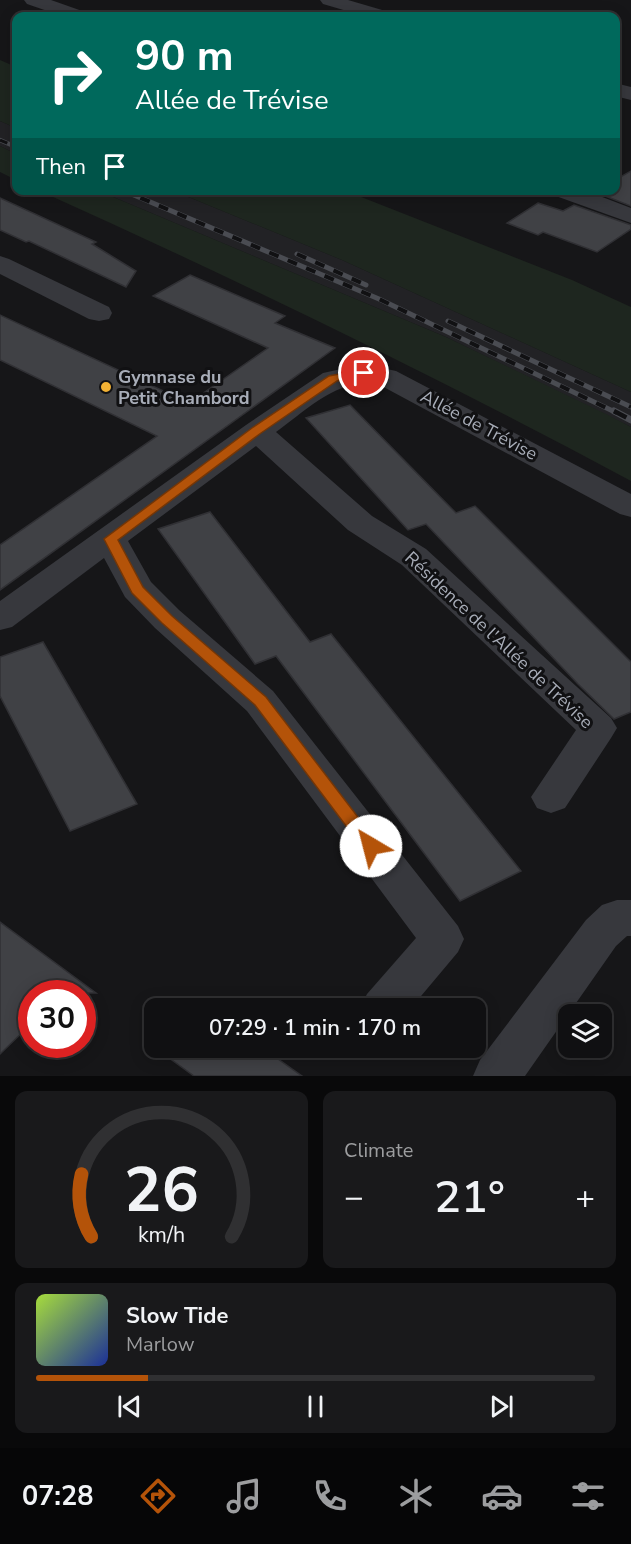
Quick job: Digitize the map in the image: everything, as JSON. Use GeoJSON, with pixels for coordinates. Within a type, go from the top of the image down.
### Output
{"type":"FeatureCollection","features":[{"type":"Feature","properties":{"kind":"street"},"geometry":{"type":"LineString","coordinates":[[33,0],[67,12]]}},
{"type":"Feature","properties":{"kind":"street"},"geometry":{"type":"LineString","coordinates":[[329,0],[369,12]]}},
{"type":"Feature","properties":{"kind":"street"},"geometry":{"type":"LineString","coordinates":[[574,195],[631,216]]}},
{"type":"Feature","properties":{"kind":"street"},"geometry":{"type":"LineString","coordinates":[[6,275],[99,314]]}},
{"type":"Feature","properties":{"kind":"street","name":"Allée de Trévise"},"geometry":{"type":"LineString","coordinates":[[0,618],[257,431],[333,379],[364,373],[386,377],[631,507]]}},
{"type":"Feature","properties":{"kind":"street","name":"Résidence de l'Allée de Trévise"},"geometry":{"type":"LineString","coordinates":[[257,431],[360,523],[414,557],[598,728],[551,797]]}},
{"type":"Feature","properties":{"kind":"street"},"geometry":{"type":"LineString","coordinates":[[111,539],[137,589],[167,619],[260,701],[442,939],[392,998]]}},
{"type":"Feature","properties":{"kind":"street"},"geometry":{"type":"LineString","coordinates":[[497,1076],[601,933],[626,911]]}},
{"type":"Feature","properties":{"kind":"shaded area"},"geometry":{"type":"Polygon","coordinates":[[[0,60],[12,65],[12,126],[0,121],[0,60]]]}},
{"type":"Feature","properties":{"kind":"shaded area"},"geometry":{"type":"Polygon","coordinates":[[[0,121],[12,126],[12,152],[0,146],[0,121]]]}},
{"type":"Feature","properties":{"kind":"shaded area"},"geometry":{"type":"Polygon","coordinates":[[[0,146],[12,152],[12,178],[0,172],[0,146]]]}},
{"type":"Feature","properties":{"kind":"shaded area"},"geometry":{"type":"Polygon","coordinates":[[[49,195],[109,195],[446,337],[608,415],[631,427],[631,481],[485,404],[189,260],[49,195]]]}},
{"type":"Feature","properties":{"kind":"shaded area"},"geometry":{"type":"Polygon","coordinates":[[[109,195],[184,195],[342,260],[631,392],[631,427],[446,337],[109,195]]]}},
{"type":"Feature","properties":{"kind":"shaded area"},"geometry":{"type":"Polygon","coordinates":[[[184,195],[356,195],[572,280],[631,307],[631,392],[342,260],[184,195]]]}},
{"type":"Feature","properties":{"kind":"building"},"geometry":{"type":"Polygon","coordinates":[[[631,171],[631,206],[603,195],[620,195],[620,177],[631,171]]]}},
{"type":"Feature","properties":{"kind":"building"},"geometry":{"type":"Polygon","coordinates":[[[0,198],[96,242],[92,244],[136,271],[126,287],[29,241],[26,242],[0,230],[0,198]]]}},
{"type":"Feature","properties":{"kind":"building"},"geometry":{"type":"Polygon","coordinates":[[[538,203],[563,211],[574,205],[631,225],[631,229],[597,252],[543,232],[538,235],[507,223],[538,203]]]}},
{"type":"Feature","properties":{"kind":"building"},"geometry":{"type":"Polygon","coordinates":[[[190,275],[285,316],[275,323],[335,348],[0,590],[0,545],[157,436],[0,360],[0,315],[189,403],[268,348],[153,296],[190,275]]]}},
{"type":"Feature","properties":{"kind":"building"},"geometry":{"type":"Polygon","coordinates":[[[350,405],[456,513],[475,506],[631,662],[631,712],[614,719],[426,524],[408,530],[306,418],[350,405]]]}},
{"type":"Feature","properties":{"kind":"building"},"geometry":{"type":"Polygon","coordinates":[[[210,512],[310,642],[331,634],[521,871],[460,901],[276,656],[255,664],[158,529],[210,512]]]}},
{"type":"Feature","properties":{"kind":"building"},"geometry":{"type":"Polygon","coordinates":[[[43,642],[137,804],[70,831],[0,696],[0,657],[43,642]]]}},
{"type":"Feature","properties":{"kind":"building"},"geometry":{"type":"Polygon","coordinates":[[[0,922],[78,980],[18,980],[18,1037],[0,1054],[0,922]]]}},
{"type":"Feature","properties":{"kind":"building"},"geometry":{"type":"Polygon","coordinates":[[[169,1058],[277,1058],[302,1076],[194,1076],[169,1058]]]}},
{"type":"Feature","properties":{"kind":"railway"},"geometry":{"type":"LineString","coordinates":[[0,140],[12,145]]}},
{"type":"Feature","properties":{"kind":"railway"},"geometry":{"type":"LineString","coordinates":[[134,195],[379,299],[617,413]]}},
{"type":"Feature","properties":{"kind":"railway"},"geometry":{"type":"LineString","coordinates":[[297,254],[366,285]]}},
{"type":"Feature","properties":{"kind":"railway"},"geometry":{"type":"LineString","coordinates":[[448,321],[631,407]]}},
{"type":"Feature","properties":{"kind":"railway"},"geometry":{"type":"LineString","coordinates":[[614,411],[631,420]]}},
{"type":"Feature","properties":{"kind":"place","name":"Gymnase du Petit Chambord"},"geometry":{"type":"Point","coordinates":[106,387]}},
{"type":"Feature","properties":{"kind":"route"},"geometry":{"type":"LineString","coordinates":[[364,373],[333,379],[257,431],[111,539],[137,589],[167,619],[260,701],[371,846]]}}]}
